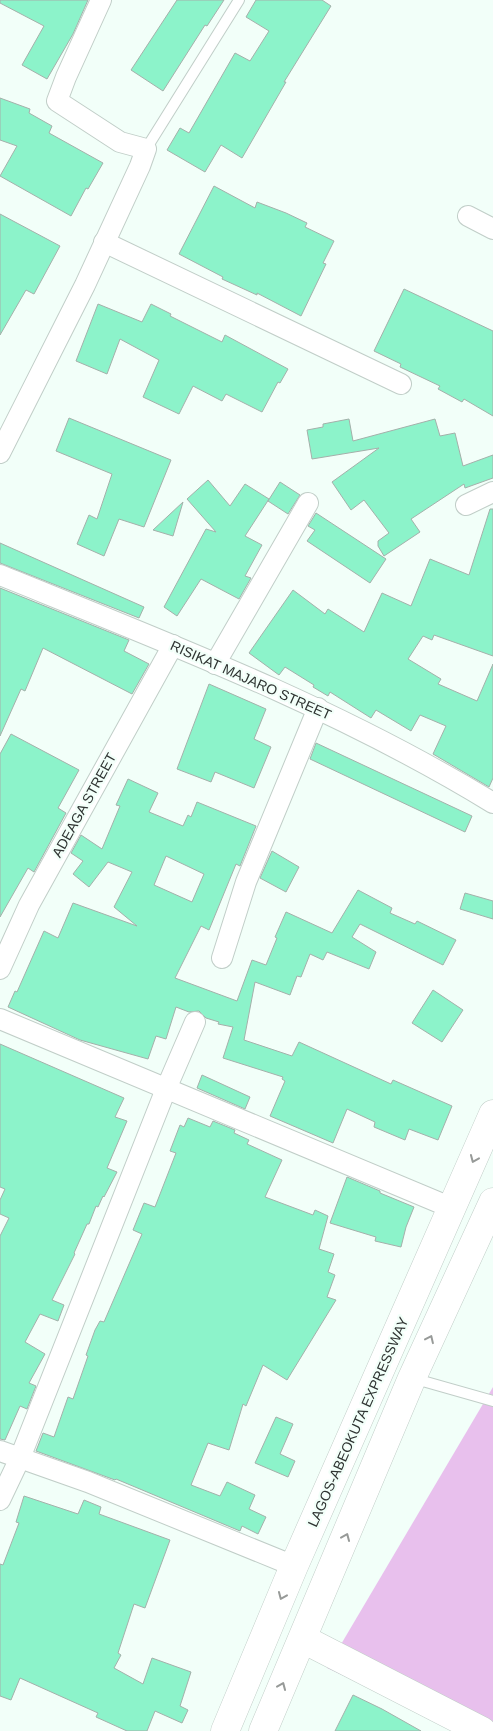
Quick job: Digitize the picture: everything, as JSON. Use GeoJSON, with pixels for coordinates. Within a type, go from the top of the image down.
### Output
{"type":"FeatureCollection","features":[{"type":"Feature","properties":{"kind":"main road","name":"LAGOS-ABEOKUTA EXPRESSWAY"},"geometry":{"type":"LineString","coordinates":[[225,1731],[294,1566],[493,1114]]}},
{"type":"Feature","properties":{"kind":"main road"},"geometry":{"type":"LineString","coordinates":[[263,1731],[412,1378],[493,1202]]}},
{"type":"Feature","properties":{"kind":"main road"},"geometry":{"type":"LineString","coordinates":[[303,1639],[482,1731]]}},
{"type":"Feature","properties":{"kind":"street"},"geometry":{"type":"LineString","coordinates":[[0,453],[85,285],[146,149],[120,142],[57,100],[101,0]]}},
{"type":"Feature","properties":{"kind":"street"},"geometry":{"type":"LineString","coordinates":[[468,216],[493,229]]}},
{"type":"Feature","properties":{"kind":"street"},"geometry":{"type":"LineString","coordinates":[[104,242],[401,384]]}},
{"type":"Feature","properties":{"kind":"street"},"geometry":{"type":"LineString","coordinates":[[466,505],[493,492]]}},
{"type":"Feature","properties":{"kind":"street"},"geometry":{"type":"LineString","coordinates":[[215,664],[308,503]]}},
{"type":"Feature","properties":{"kind":"street","name":"RISIKAT MAJARO STREET"},"geometry":{"type":"LineString","coordinates":[[0,575],[173,644],[318,708],[463,785],[493,803]]}},
{"type":"Feature","properties":{"kind":"street","name":"ADEAGA STREET"},"geometry":{"type":"LineString","coordinates":[[0,969],[29,905],[173,644]]}},
{"type":"Feature","properties":{"kind":"street"},"geometry":{"type":"LineString","coordinates":[[222,958],[246,882],[318,708]]}},
{"type":"Feature","properties":{"kind":"street"},"geometry":{"type":"LineString","coordinates":[[0,1019],[452,1208]]}},
{"type":"Feature","properties":{"kind":"street"},"geometry":{"type":"LineString","coordinates":[[0,1500],[20,1458],[166,1089],[195,1022]]}},
{"type":"Feature","properties":{"kind":"street"},"geometry":{"type":"LineString","coordinates":[[0,1451],[88,1482],[294,1566]]}},
{"type":"Feature","properties":{"kind":"lane"},"geometry":{"type":"LineString","coordinates":[[146,149],[239,0]]}},
{"type":"Feature","properties":{"kind":"lane"},"geometry":{"type":"LineString","coordinates":[[412,1378],[493,1401]]}},
{"type":"Feature","properties":{"kind":"shaded area"},"geometry":{"type":"Polygon","coordinates":[[[493,1387],[493,1731],[461,1731],[327,1668],[493,1387]]]}},
{"type":"Feature","properties":{"kind":"building"},"geometry":{"type":"Polygon","coordinates":[[[0,0],[88,0],[73,34],[47,79],[22,65],[44,26],[0,3],[0,0]]]}},
{"type":"Feature","properties":{"kind":"building"},"geometry":{"type":"Polygon","coordinates":[[[177,0],[224,0],[207,26],[205,25],[163,91],[131,70],[177,0]]]}},
{"type":"Feature","properties":{"kind":"building"},"geometry":{"type":"Polygon","coordinates":[[[256,0],[322,0],[331,6],[284,82],[286,82],[242,158],[221,145],[205,172],[167,150],[180,128],[189,133],[235,53],[250,61],[269,31],[246,17],[256,0]]]}},
{"type":"Feature","properties":{"kind":"building"},"geometry":{"type":"Polygon","coordinates":[[[0,98],[30,109],[29,113],[52,126],[49,133],[103,163],[88,189],[86,188],[71,216],[0,176],[17,146],[0,140],[0,98]]]}},
{"type":"Feature","properties":{"kind":"building"},"geometry":{"type":"Polygon","coordinates":[[[214,186],[255,208],[257,202],[286,213],[307,223],[305,227],[334,241],[323,263],[326,264],[301,316],[257,293],[257,295],[222,279],[223,277],[179,254],[214,186]]]}},
{"type":"Feature","properties":{"kind":"building"},"geometry":{"type":"Polygon","coordinates":[[[0,214],[60,246],[34,294],[26,290],[0,335],[0,214]]]}},
{"type":"Feature","properties":{"kind":"building"},"geometry":{"type":"Polygon","coordinates":[[[404,289],[493,331],[493,416],[464,399],[462,402],[438,389],[440,386],[400,367],[401,364],[374,351],[404,289]]]}},
{"type":"Feature","properties":{"kind":"building"},"geometry":{"type":"Polygon","coordinates":[[[98,304],[142,322],[151,304],[171,314],[170,316],[222,342],[225,335],[288,369],[280,383],[278,382],[262,412],[226,394],[222,401],[193,386],[179,414],[143,397],[159,360],[120,339],[107,374],[76,361],[98,304]]]}},
{"type":"Feature","properties":{"kind":"building"},"geometry":{"type":"Polygon","coordinates":[[[69,418],[171,460],[144,527],[119,519],[104,556],[77,544],[89,515],[97,519],[112,474],[56,451],[69,418]]]}},
{"type":"Feature","properties":{"kind":"building"},"geometry":{"type":"Polygon","coordinates":[[[349,419],[353,441],[435,419],[440,436],[455,433],[463,466],[493,455],[493,478],[465,488],[464,484],[411,519],[420,532],[384,556],[378,546],[378,541],[389,533],[364,500],[351,510],[332,482],[379,448],[312,459],[307,430],[323,427],[323,424],[349,419]]]}},
{"type":"Feature","properties":{"kind":"building"},"geometry":{"type":"Polygon","coordinates":[[[208,480],[230,506],[245,484],[269,499],[245,536],[262,545],[245,576],[251,578],[239,599],[201,579],[177,616],[164,607],[206,529],[216,532],[187,499],[208,480]]]}},
{"type":"Feature","properties":{"kind":"building"},"geometry":{"type":"Polygon","coordinates":[[[280,482],[300,495],[288,514],[268,501],[280,482]]]}},
{"type":"Feature","properties":{"kind":"building"},"geometry":{"type":"Polygon","coordinates":[[[183,502],[173,536],[153,530],[183,502]]]}},
{"type":"Feature","properties":{"kind":"building"},"geometry":{"type":"Polygon","coordinates":[[[490,509],[493,509],[493,656],[434,635],[432,640],[423,636],[408,659],[441,679],[438,684],[477,701],[493,664],[493,778],[489,787],[433,754],[446,726],[420,715],[411,731],[376,710],[371,718],[330,692],[328,696],[285,667],[279,675],[249,653],[293,590],[325,614],[328,609],[364,632],[382,593],[411,606],[430,559],[469,575],[490,509]]]}},
{"type":"Feature","properties":{"kind":"building"},"geometry":{"type":"Polygon","coordinates":[[[316,513],[386,559],[370,583],[307,541],[315,530],[308,526],[316,513]]]}},
{"type":"Feature","properties":{"kind":"building"},"geometry":{"type":"Polygon","coordinates":[[[0,543],[144,607],[139,618],[0,563],[0,543]]]}},
{"type":"Feature","properties":{"kind":"building"},"geometry":{"type":"Polygon","coordinates":[[[0,588],[129,640],[124,651],[149,664],[132,694],[43,648],[25,691],[21,689],[0,736],[0,588]]]}},
{"type":"Feature","properties":{"kind":"building"},"geometry":{"type":"Polygon","coordinates":[[[209,684],[266,709],[254,739],[271,747],[254,788],[215,772],[211,782],[177,769],[209,684]]]}},
{"type":"Feature","properties":{"kind":"building"},"geometry":{"type":"Polygon","coordinates":[[[11,734],[79,770],[58,808],[66,813],[34,872],[28,868],[0,917],[0,754],[11,734]]]}},
{"type":"Feature","properties":{"kind":"building"},"geometry":{"type":"Polygon","coordinates":[[[316,743],[472,816],[465,832],[310,759],[316,743]]]}},
{"type":"Feature","properties":{"kind":"building"},"geometry":{"type":"Polygon","coordinates":[[[128,779],[158,793],[149,812],[183,826],[188,815],[191,817],[197,802],[256,826],[240,866],[236,864],[209,930],[201,926],[175,978],[237,1001],[252,960],[266,965],[286,912],[332,933],[358,890],[392,908],[390,913],[415,924],[417,921],[456,940],[443,965],[360,924],[352,937],[376,952],[369,969],[327,952],[323,960],[310,954],[301,977],[297,976],[290,995],[255,982],[244,1040],[292,1056],[299,1042],[391,1084],[393,1080],[452,1106],[438,1140],[409,1129],[405,1140],[374,1127],[375,1122],[347,1109],[333,1143],[270,1116],[285,1081],[282,1079],[283,1077],[223,1058],[233,1027],[218,1024],[219,1022],[206,1018],[199,1011],[189,1012],[176,1007],[166,1039],[156,1036],[148,1059],[80,1040],[8,1007],[15,991],[17,992],[44,931],[58,938],[73,903],[137,926],[114,907],[132,872],[108,862],[89,887],[73,874],[83,861],[71,853],[81,835],[102,849],[120,806],[116,805],[128,779]],[[166,856],[154,885],[192,902],[204,874],[166,856]]]}},
{"type":"Feature","properties":{"kind":"building"},"geometry":{"type":"Polygon","coordinates":[[[272,851],[299,867],[286,892],[260,878],[272,851]]]}},
{"type":"Feature","properties":{"kind":"building"},"geometry":{"type":"Polygon","coordinates":[[[465,893],[493,901],[493,919],[460,909],[465,893]]]}},
{"type":"Feature","properties":{"kind":"building"},"geometry":{"type":"Polygon","coordinates":[[[433,990],[463,1010],[442,1042],[412,1023],[433,990]]]}},
{"type":"Feature","properties":{"kind":"building"},"geometry":{"type":"Polygon","coordinates":[[[0,1044],[124,1098],[115,1117],[127,1121],[107,1168],[117,1172],[98,1207],[96,1206],[52,1300],[64,1305],[58,1321],[40,1314],[25,1342],[45,1354],[29,1383],[36,1386],[27,1409],[20,1406],[5,1440],[0,1439],[0,1236],[9,1218],[0,1214],[0,1200],[5,1189],[0,1187],[0,1044]]]}},
{"type":"Feature","properties":{"kind":"building"},"geometry":{"type":"Polygon","coordinates":[[[202,1075],[250,1097],[245,1109],[197,1088],[202,1075]]]}},
{"type":"Feature","properties":{"kind":"building"},"geometry":{"type":"Polygon","coordinates":[[[188,1118],[210,1127],[213,1121],[235,1130],[234,1133],[249,1140],[247,1144],[282,1160],[265,1197],[313,1215],[315,1210],[328,1216],[319,1249],[334,1254],[328,1272],[335,1275],[327,1297],[336,1300],[287,1380],[263,1365],[246,1406],[243,1404],[229,1450],[208,1443],[191,1485],[220,1496],[227,1482],[255,1495],[249,1509],[266,1517],[258,1534],[242,1526],[240,1531],[116,1479],[36,1451],[43,1433],[54,1437],[68,1397],[73,1399],[95,1330],[100,1321],[104,1322],[142,1234],[133,1230],[144,1203],[155,1207],[176,1153],[170,1151],[180,1125],[184,1127],[188,1118]]]}},
{"type":"Feature","properties":{"kind":"building"},"geometry":{"type":"Polygon","coordinates":[[[347,1177],[414,1207],[401,1247],[375,1241],[376,1237],[330,1223],[347,1177]]]}},
{"type":"Feature","properties":{"kind":"building"},"geometry":{"type":"Polygon","coordinates":[[[276,1417],[293,1424],[280,1454],[295,1461],[288,1477],[255,1463],[276,1417]]]}},
{"type":"Feature","properties":{"kind":"building"},"geometry":{"type":"Polygon","coordinates":[[[24,1496],[78,1514],[84,1500],[101,1507],[99,1514],[170,1540],[145,1608],[134,1604],[118,1653],[121,1655],[114,1668],[143,1684],[152,1658],[191,1672],[180,1706],[188,1710],[182,1723],[155,1711],[147,1731],[127,1731],[96,1717],[98,1713],[20,1678],[11,1700],[0,1696],[0,1564],[3,1565],[19,1523],[16,1522],[24,1496]]]}},
{"type":"Feature","properties":{"kind":"building"},"geometry":{"type":"Polygon","coordinates":[[[353,1695],[382,1709],[421,1731],[335,1731],[353,1695]]]}}]}
